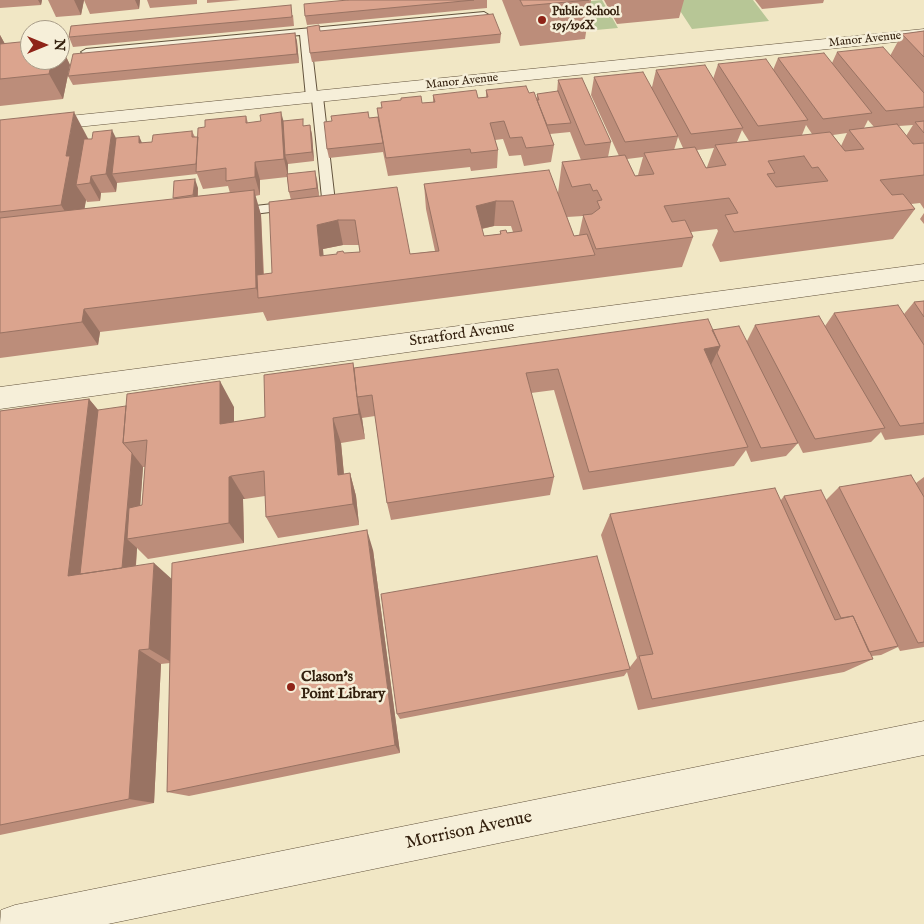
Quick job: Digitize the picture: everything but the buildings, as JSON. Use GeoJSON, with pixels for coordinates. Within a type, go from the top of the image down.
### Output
{"type":"FeatureCollection","features":[{"type":"Feature","properties":{"kind":"street","name":"Manor Avenue"},"geometry":{"type":"LineString","coordinates":[[0,129],[924,34]]}},
{"type":"Feature","properties":{"kind":"street","name":"Stratford Avenue"},"geometry":{"type":"LineString","coordinates":[[0,398],[924,272]]}},
{"type":"Feature","properties":{"kind":"street","name":"Morrison Avenue"},"geometry":{"type":"LineString","coordinates":[[15,924],[924,738]]}},
{"type":"Feature","properties":{"kind":"lane"},"geometry":{"type":"LineString","coordinates":[[86,52],[484,15]]}},
{"type":"Feature","properties":{"kind":"lane"},"geometry":{"type":"LineString","coordinates":[[220,214],[334,201],[314,97],[305,32]]}},
{"type":"Feature","properties":{"kind":"green space"},"geometry":{"type":"Polygon","coordinates":[[[602,0],[618,28],[585,31],[570,3],[602,0]]]}},
{"type":"Feature","properties":{"kind":"green space"},"geometry":{"type":"Polygon","coordinates":[[[673,0],[753,0],[769,21],[692,29],[673,0]]]}},
{"type":"Feature","properties":{"kind":"place","name":"Public School 195/196X"},"geometry":{"type":"Point","coordinates":[542,20]}},
{"type":"Feature","properties":{"kind":"place","name":"Clason's Point Library"},"geometry":{"type":"Point","coordinates":[291,687]}}]}
